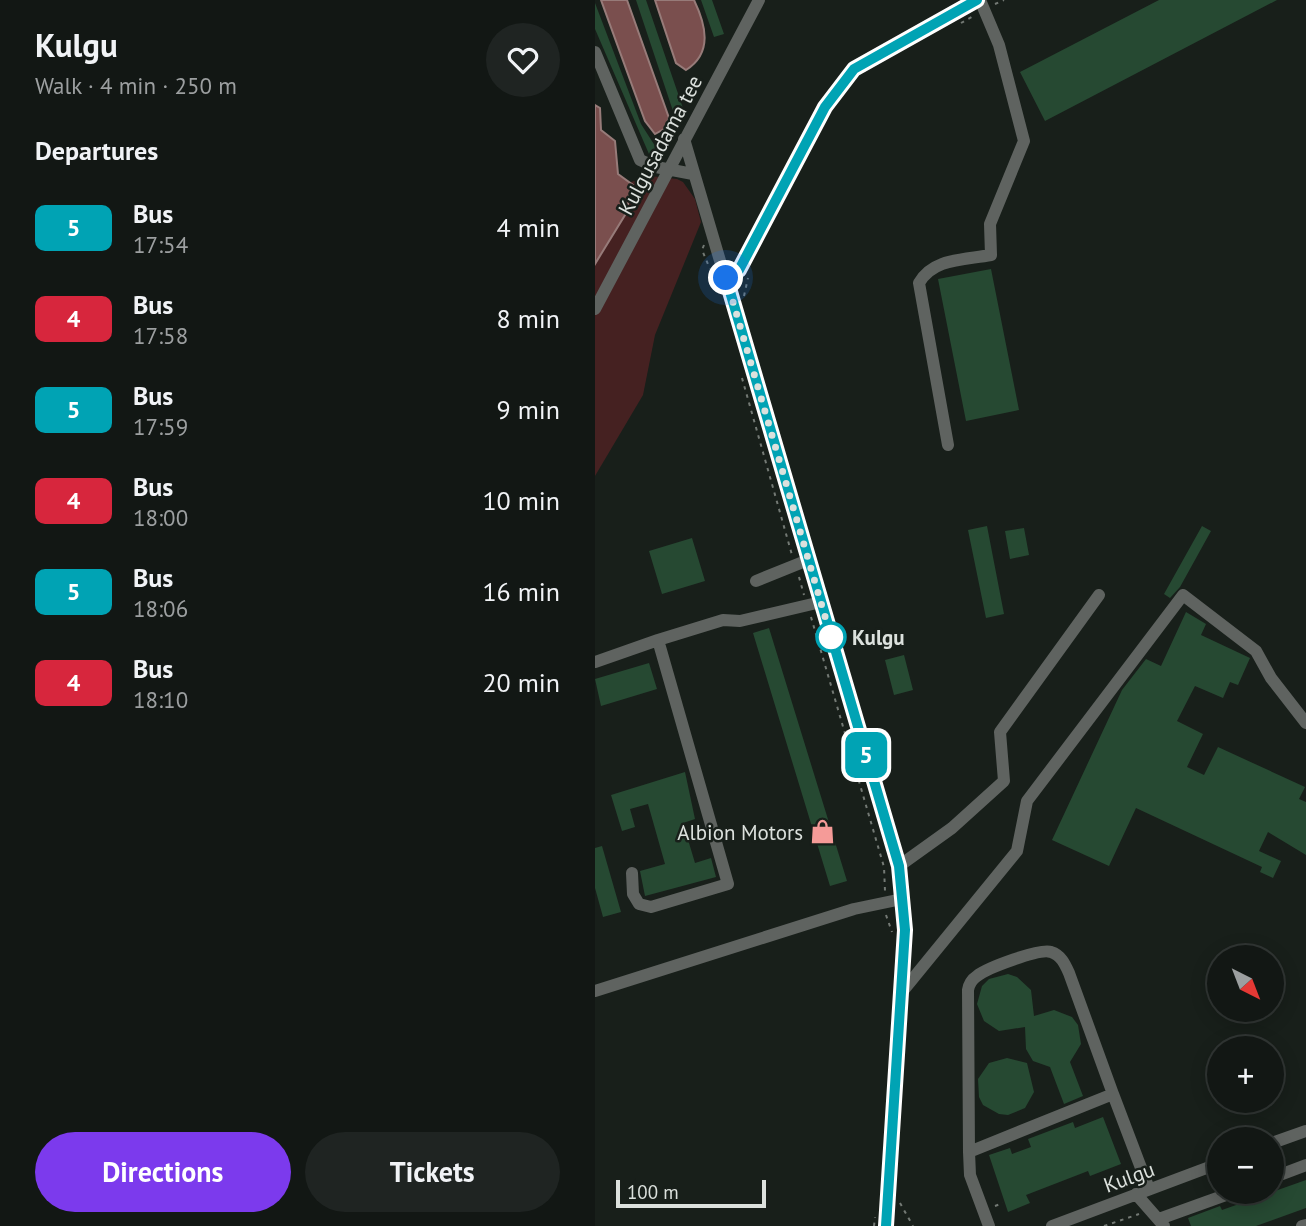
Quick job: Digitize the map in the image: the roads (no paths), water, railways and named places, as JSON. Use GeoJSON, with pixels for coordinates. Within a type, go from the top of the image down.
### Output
{"type":"FeatureCollection","features":[{"type":"Feature","properties":{"kind":"street","name":"Kulgusadama tee"},"geometry":{"type":"LineString","coordinates":[[595,309],[759,0]]}},
{"type":"Feature","properties":{"kind":"street"},"geometry":{"type":"LineString","coordinates":[[726,278],[739,270],[825,107],[854,69],[981,3],[999,45],[1024,141],[990,224],[991,255],[940,264],[926,271],[919,283],[947,445]]}},
{"type":"Feature","properties":{"kind":"street"},"geometry":{"type":"LineString","coordinates":[[595,51],[640,160],[656,167],[668,167],[692,174]]}},
{"type":"Feature","properties":{"kind":"street"},"geometry":{"type":"LineString","coordinates":[[684,139],[692,174],[726,278],[899,866],[905,930],[886,1226]]}},
{"type":"Feature","properties":{"kind":"street"},"geometry":{"type":"LineString","coordinates":[[756,581],[809,560]]}},
{"type":"Feature","properties":{"kind":"street"},"geometry":{"type":"LineString","coordinates":[[899,866],[952,828],[1004,781],[1000,732],[1099,595]]}},
{"type":"Feature","properties":{"kind":"street"},"geometry":{"type":"LineString","coordinates":[[901,993],[1017,851],[1027,801],[1184,595],[1256,650],[1271,678],[1306,723]]}},
{"type":"Feature","properties":{"kind":"street"},"geometry":{"type":"LineString","coordinates":[[595,662],[723,620],[740,621],[821,602]]}},
{"type":"Feature","properties":{"kind":"street"},"geometry":{"type":"LineString","coordinates":[[632,873],[633,894],[639,904],[651,906],[729,884],[658,640]]}},
{"type":"Feature","properties":{"kind":"street"},"geometry":{"type":"LineString","coordinates":[[595,991],[902,899]]}},
{"type":"Feature","properties":{"kind":"street"},"geometry":{"type":"LineString","coordinates":[[989,1226],[970,1175],[968,990],[971,982],[983,972],[1040,951],[1049,951],[1062,959],[1149,1189]]}},
{"type":"Feature","properties":{"kind":"street"},"geometry":{"type":"LineString","coordinates":[[969,1152],[1113,1094]]}},
{"type":"Feature","properties":{"kind":"street"},"geometry":{"type":"LineString","coordinates":[[1284,1139],[1306,1131]]}},
{"type":"Feature","properties":{"kind":"street"},"geometry":{"type":"LineString","coordinates":[[1284,1173],[1306,1165]]}},
{"type":"Feature","properties":{"kind":"street","name":"Kulgu"},"geometry":{"type":"LineString","coordinates":[[1052,1226],[1207,1168]]}},
{"type":"Feature","properties":{"kind":"street"},"geometry":{"type":"LineString","coordinates":[[1136,1194],[1158,1218],[1207,1201]]}},
{"type":"Feature","properties":{"kind":"place","name":"Kulgu"},"geometry":{"type":"Point","coordinates":[831,637]}},
{"type":"Feature","properties":{"kind":"place","name":"Albion Motors"},"geometry":{"type":"Point","coordinates":[823,832]}}]}
